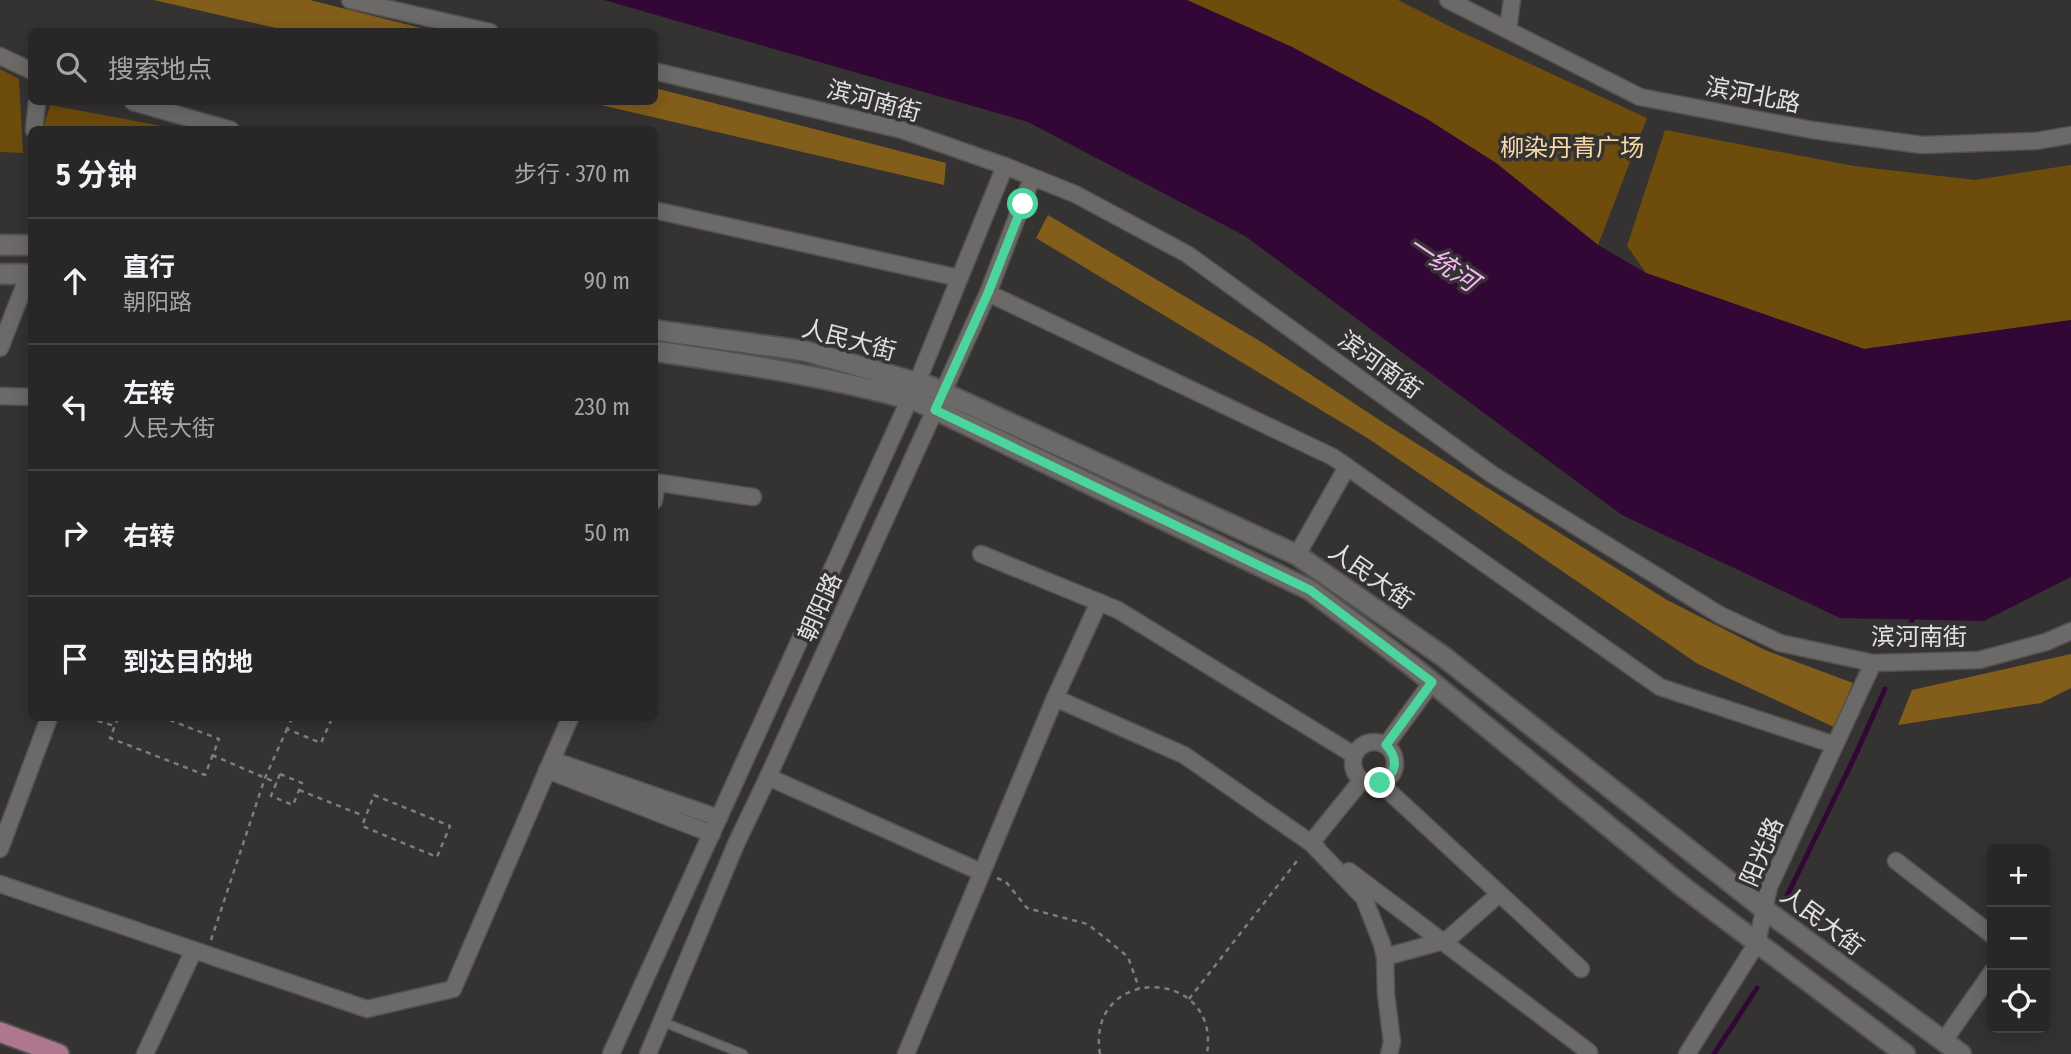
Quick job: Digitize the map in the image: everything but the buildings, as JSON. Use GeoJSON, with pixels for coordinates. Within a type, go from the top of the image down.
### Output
{"type":"FeatureCollection","features":[{"type":"Feature","properties":{"kind":"main road"},"geometry":{"type":"LineString","coordinates":[[0,1032],[59,1054]]}},
{"type":"Feature","properties":{"kind":"street"},"geometry":{"type":"LineString","coordinates":[[350,0],[473,28]]}},
{"type":"Feature","properties":{"kind":"street","name":"滨河北路"},"geometry":{"type":"LineString","coordinates":[[1448,0],[1640,97],[1799,128],[1922,145],[2036,141],[2071,135]]}},
{"type":"Feature","properties":{"kind":"street"},"geometry":{"type":"LineString","coordinates":[[1508,29],[1512,0]]}},
{"type":"Feature","properties":{"kind":"street"},"geometry":{"type":"LineString","coordinates":[[0,56],[28,69]]}},
{"type":"Feature","properties":{"kind":"street","name":"滨河南街"},"geometry":{"type":"LineString","coordinates":[[658,72],[902,130],[1075,194],[1187,254],[1493,475],[1720,615],[1780,643],[1873,663],[1979,660],[2046,642],[2071,631]]}},
{"type":"Feature","properties":{"kind":"street"},"geometry":{"type":"LineString","coordinates":[[34,126],[37,105]]}},
{"type":"Feature","properties":{"kind":"street"},"geometry":{"type":"LineString","coordinates":[[144,105],[217,126]]}},
{"type":"Feature","properties":{"kind":"street"},"geometry":{"type":"LineString","coordinates":[[611,1054],[913,391],[1005,166]]}},
{"type":"Feature","properties":{"kind":"street","name":"朝阳路"},"geometry":{"type":"LineString","coordinates":[[648,1054],[736,844],[988,293],[1032,178]]}},
{"type":"Feature","properties":{"kind":"street"},"geometry":{"type":"LineString","coordinates":[[658,211],[959,278]]}},
{"type":"Feature","properties":{"kind":"street"},"geometry":{"type":"LineString","coordinates":[[0,245],[28,246]]}},
{"type":"Feature","properties":{"kind":"street"},"geometry":{"type":"LineString","coordinates":[[0,274],[28,274]]}},
{"type":"Feature","properties":{"kind":"street"},"geometry":{"type":"LineString","coordinates":[[0,348],[28,279]]}},
{"type":"Feature","properties":{"kind":"street"},"geometry":{"type":"LineString","coordinates":[[988,293],[1333,457],[1660,687],[1835,745]]}},
{"type":"Feature","properties":{"kind":"street","name":"人民大街"},"geometry":{"type":"LineString","coordinates":[[658,331],[805,351],[939,401],[1297,555],[1444,657],[1764,909],[1961,1054]]}},
{"type":"Feature","properties":{"kind":"street","name":"人民大街"},"geometry":{"type":"LineString","coordinates":[[658,352],[747,364],[859,385],[913,391]]}},
{"type":"Feature","properties":{"kind":"street"},"geometry":{"type":"LineString","coordinates":[[0,396],[28,397]]}},
{"type":"Feature","properties":{"kind":"street","name":"人民大街"},"geometry":{"type":"LineString","coordinates":[[939,401],[1310,590],[1432,682],[1683,887],[1905,1054]]}},
{"type":"Feature","properties":{"kind":"street"},"geometry":{"type":"LineString","coordinates":[[1297,555],[1347,467]]}},
{"type":"Feature","properties":{"kind":"street"},"geometry":{"type":"LineString","coordinates":[[658,482],[753,497]]}},
{"type":"Feature","properties":{"kind":"street"},"geometry":{"type":"LineString","coordinates":[[981,554],[1118,610],[1354,755]]}},
{"type":"Feature","properties":{"kind":"street"},"geometry":{"type":"LineString","coordinates":[[906,1054],[1055,698],[1099,602]]}},
{"type":"Feature","properties":{"kind":"street","name":"阳光路"},"geometry":{"type":"LineString","coordinates":[[1686,1054],[1757,943],[1769,887],[1873,663]]}},
{"type":"Feature","properties":{"kind":"street"},"geometry":{"type":"LineString","coordinates":[[1386,745],[1432,682]]}},
{"type":"Feature","properties":{"kind":"street"},"geometry":{"type":"LineString","coordinates":[[1055,698],[1184,755],[1311,843],[1362,889],[1442,942],[1589,1052]]}},
{"type":"Feature","properties":{"kind":"street"},"geometry":{"type":"LineString","coordinates":[[0,849],[48,721]]}},
{"type":"Feature","properties":{"kind":"street"},"geometry":{"type":"LineString","coordinates":[[0,884],[367,1009],[453,989],[569,721]]}},
{"type":"Feature","properties":{"kind":"street"},"geometry":{"type":"LineString","coordinates":[[1377,741],[1386,745],[1393,752],[1395,761],[1394,771],[1389,779],[1371,784],[1362,780],[1355,773],[1352,764],[1359,747],[1367,742],[1377,741]]}},
{"type":"Feature","properties":{"kind":"street"},"geometry":{"type":"LineString","coordinates":[[549,765],[719,818]]}},
{"type":"Feature","properties":{"kind":"street"},"geometry":{"type":"LineString","coordinates":[[549,765],[712,834]]}},
{"type":"Feature","properties":{"kind":"street"},"geometry":{"type":"LineString","coordinates":[[768,777],[981,873]]}},
{"type":"Feature","properties":{"kind":"street"},"geometry":{"type":"LineString","coordinates":[[1311,843],[1362,780]]}},
{"type":"Feature","properties":{"kind":"street"},"geometry":{"type":"LineString","coordinates":[[1380,783],[1581,970]]}},
{"type":"Feature","properties":{"kind":"street"},"geometry":{"type":"LineString","coordinates":[[1896,861],[1987,931]]}},
{"type":"Feature","properties":{"kind":"street"},"geometry":{"type":"LineString","coordinates":[[1362,889],[1385,957],[1392,1042],[1389,1054]]}},
{"type":"Feature","properties":{"kind":"street"},"geometry":{"type":"LineString","coordinates":[[1385,957],[1447,940],[1499,894]]}},
{"type":"Feature","properties":{"kind":"street"},"geometry":{"type":"LineString","coordinates":[[145,1054],[200,952]]}},
{"type":"Feature","properties":{"kind":"street"},"geometry":{"type":"LineString","coordinates":[[1943,1042],[1987,979]]}},
{"type":"Feature","properties":{"kind":"lane"},"geometry":{"type":"LineString","coordinates":[[663,1022],[743,1054]]}},
{"type":"Feature","properties":{"kind":"path"},"geometry":{"type":"LineString","coordinates":[[98,721],[115,726]]}},
{"type":"Feature","properties":{"kind":"path"},"geometry":{"type":"LineString","coordinates":[[117,721],[110,738],[205,775],[219,739],[172,721]]}},
{"type":"Feature","properties":{"kind":"path"},"geometry":{"type":"LineString","coordinates":[[200,952],[265,778],[291,721]]}},
{"type":"Feature","properties":{"kind":"path"},"geometry":{"type":"LineString","coordinates":[[288,729],[321,743],[331,721]]}},
{"type":"Feature","properties":{"kind":"path"},"geometry":{"type":"LineString","coordinates":[[212,755],[277,783]]}},
{"type":"Feature","properties":{"kind":"path"},"geometry":{"type":"LineString","coordinates":[[280,774],[302,783],[299,790],[293,805],[271,796],[280,774]]}},
{"type":"Feature","properties":{"kind":"path"},"geometry":{"type":"LineString","coordinates":[[299,790],[365,817]]}},
{"type":"Feature","properties":{"kind":"path"},"geometry":{"type":"LineString","coordinates":[[374,795],[450,826],[437,857],[362,826],[365,817],[374,795]]}},
{"type":"Feature","properties":{"kind":"path"},"geometry":{"type":"LineString","coordinates":[[1189,999],[1311,843]]}},
{"type":"Feature","properties":{"kind":"path"},"geometry":{"type":"LineString","coordinates":[[981,873],[1006,882],[1027,908],[1087,923],[1128,957],[1139,988]]}},
{"type":"Feature","properties":{"kind":"path"},"geometry":{"type":"LineString","coordinates":[[1100,1054],[1099,1031],[1108,1010],[1123,995],[1139,988],[1154,986],[1176,991],[1189,999],[1200,1012],[1205,1021],[1209,1042],[1207,1054]]}},
{"type":"Feature","properties":{"kind":"green space","name":"柳染丹青广场"},"geometry":{"type":"Polygon","coordinates":[[[1187,0],[1398,0],[1647,118],[1598,245],[1498,165],[1427,119],[1292,47],[1187,0]]]}},
{"type":"Feature","properties":{"kind":"green space"},"geometry":{"type":"Polygon","coordinates":[[[0,69],[19,79],[23,153],[0,152],[0,69]]]}},
{"type":"Feature","properties":{"kind":"green space"},"geometry":{"type":"Polygon","coordinates":[[[50,105],[162,126],[44,126],[50,105]]]}},
{"type":"Feature","properties":{"kind":"green space"},"geometry":{"type":"Polygon","coordinates":[[[1665,130],[1854,166],[1975,180],[2071,165],[2071,320],[1864,349],[1646,273],[1627,246],[1665,130]]]}},
{"type":"Feature","properties":{"kind":"shaded area"},"geometry":{"type":"Polygon","coordinates":[[[154,0],[310,0],[421,28],[276,28],[154,0]]]}},
{"type":"Feature","properties":{"kind":"shaded area"},"geometry":{"type":"Polygon","coordinates":[[[658,89],[946,163],[944,185],[601,105],[658,105],[658,89]]]}},
{"type":"Feature","properties":{"kind":"shaded area"},"geometry":{"type":"Polygon","coordinates":[[[1048,215],[1263,343],[1387,425],[1667,600],[1765,650],[1853,683],[1834,727],[1698,664],[1369,439],[1036,238],[1048,215]]]}},
{"type":"Feature","properties":{"kind":"shaded area"},"geometry":{"type":"Polygon","coordinates":[[[2071,654],[2071,688],[2041,703],[1898,725],[1912,690],[2071,654]]]}},
{"type":"Feature","properties":{"kind":"water","name":"一统河"},"geometry":{"type":"Polygon","coordinates":[[[604,0],[1187,0],[1292,47],[1427,119],[1496,163],[1598,245],[1646,273],[1864,349],[2071,320],[2071,577],[1984,621],[1840,618],[1622,515],[1245,236],[1028,122],[604,0]]]}},
{"type":"Feature","properties":{"kind":"waterway"},"geometry":{"type":"LineString","coordinates":[[1901,643],[1915,614]]}},
{"type":"Feature","properties":{"kind":"waterway"},"geometry":{"type":"LineString","coordinates":[[1786,898],[1885,689]]}},
{"type":"Feature","properties":{"kind":"waterway"},"geometry":{"type":"LineString","coordinates":[[1714,1054],[1757,988]]}},
{"type":"Feature","properties":{"kind":"route"},"geometry":{"type":"LineString","coordinates":[[1023,204],[988,293],[935,410],[1310,590],[1432,682],[1386,745],[1393,752],[1394,771],[1389,779],[1380,783]]}}]}
